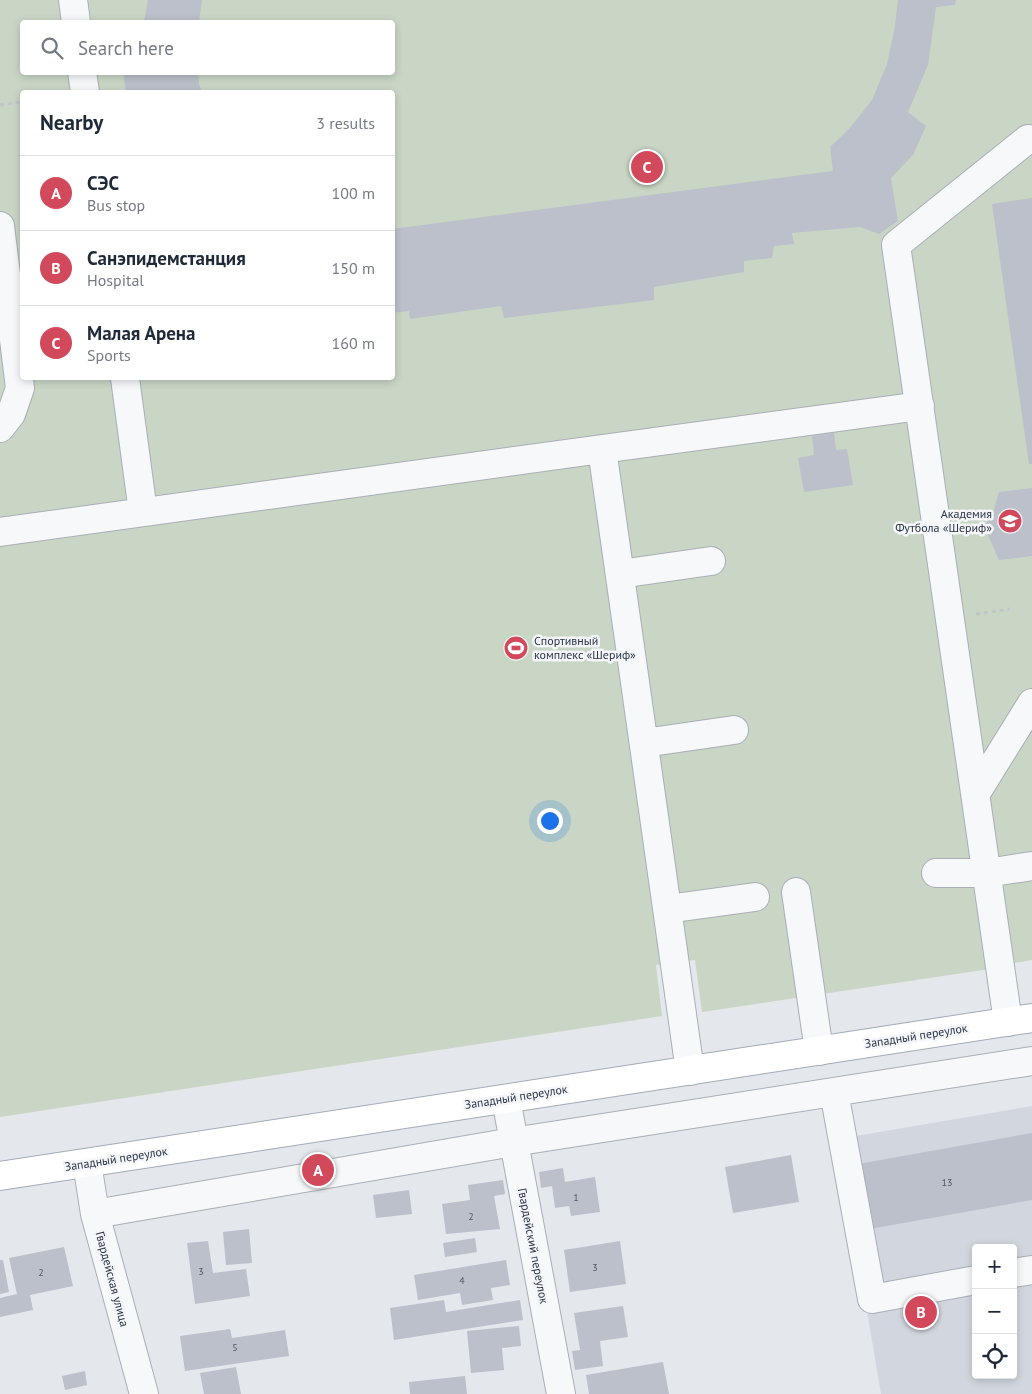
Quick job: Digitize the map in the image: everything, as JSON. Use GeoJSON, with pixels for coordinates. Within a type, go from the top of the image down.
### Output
{"type":"FeatureCollection","features":[{"type":"Feature","properties":{"kind":"main road","name":"Западный переулок"},"geometry":{"type":"LineString","coordinates":[[0,1176],[1020,1020]]}},
{"type":"Feature","properties":{"kind":"street"},"geometry":{"type":"LineString","coordinates":[[72,0],[76,20]]}},
{"type":"Feature","properties":{"kind":"street"},"geometry":{"type":"LineString","coordinates":[[82,75],[85,90]]}},
{"type":"Feature","properties":{"kind":"street"},"geometry":{"type":"LineString","coordinates":[[1020,1020],[987,873],[896,245],[1028,139]]}},
{"type":"Feature","properties":{"kind":"street"},"geometry":{"type":"LineString","coordinates":[[0,226],[20,388],[11,414],[0,428]]}},
{"type":"Feature","properties":{"kind":"street"},"geometry":{"type":"LineString","coordinates":[[125,380],[143,512]]}},
{"type":"Feature","properties":{"kind":"street"},"geometry":{"type":"LineString","coordinates":[[0,532],[920,406]]}},
{"type":"Feature","properties":{"kind":"street"},"geometry":{"type":"LineString","coordinates":[[602,449],[690,1071]]}},
{"type":"Feature","properties":{"kind":"street"},"geometry":{"type":"LineString","coordinates":[[620,574],[711,561]]}},
{"type":"Feature","properties":{"kind":"street"},"geometry":{"type":"LineString","coordinates":[[976,792],[1032,704]]}},
{"type":"Feature","properties":{"kind":"street"},"geometry":{"type":"LineString","coordinates":[[644,743],[734,730]]}},
{"type":"Feature","properties":{"kind":"street"},"geometry":{"type":"LineString","coordinates":[[936,873],[987,873],[1032,866]]}},
{"type":"Feature","properties":{"kind":"street"},"geometry":{"type":"LineString","coordinates":[[796,892],[819,1051]]}},
{"type":"Feature","properties":{"kind":"street"},"geometry":{"type":"LineString","coordinates":[[667,909],[755,898]]}},
{"type":"Feature","properties":{"kind":"street"},"geometry":{"type":"LineString","coordinates":[[95,1214],[513,1142],[1032,1061]]}},
{"type":"Feature","properties":{"kind":"street"},"geometry":{"type":"LineString","coordinates":[[834,1092],[872,1299],[972,1281]]}},
{"type":"Feature","properties":{"kind":"street","name":"Гвардейский переулок"},"geometry":{"type":"LineString","coordinates":[[506,1099],[561,1394]]}},
{"type":"Feature","properties":{"kind":"street","name":"Гвардейская улица"},"geometry":{"type":"LineString","coordinates":[[87,1163],[95,1214],[144,1394]]}},
{"type":"Feature","properties":{"kind":"street"},"geometry":{"type":"LineString","coordinates":[[1017,1272],[1032,1270]]}},
{"type":"Feature","properties":{"kind":"path"},"geometry":{"type":"LineString","coordinates":[[0,105],[20,102]]}},
{"type":"Feature","properties":{"kind":"path"},"geometry":{"type":"LineString","coordinates":[[968,615],[1010,609]]}},
{"type":"Feature","properties":{"kind":"shaded area"},"geometry":{"type":"Polygon","coordinates":[[[1032,1106],[1032,1394],[881,1394],[838,1139],[1032,1106]]]}},
{"type":"Feature","properties":{"kind":"green space","name":"Спортивный комплекс «Шериф»"},"geometry":{"type":"Polygon","coordinates":[[[0,0],[1032,0],[1032,960],[1014,963],[1008,921],[984,924],[990,969],[702,1012],[695,960],[656,965],[662,1016],[0,1117],[0,0]]]}},
{"type":"Feature","properties":{"kind":"building"},"geometry":{"type":"Polygon","coordinates":[[[148,0],[202,0],[199,20],[144,20],[148,0]]]}},
{"type":"Feature","properties":{"kind":"building"},"geometry":{"type":"Polygon","coordinates":[[[898,0],[956,0],[955,5],[936,7],[928,65],[908,112],[926,126],[913,155],[891,178],[898,221],[879,234],[860,227],[792,233],[794,244],[774,246],[772,258],[744,261],[744,272],[654,287],[654,300],[504,318],[501,306],[410,319],[409,311],[395,313],[395,229],[833,171],[830,147],[849,129],[872,100],[887,64],[898,0]]]}},
{"type":"Feature","properties":{"kind":"building"},"geometry":{"type":"Polygon","coordinates":[[[123,75],[198,75],[201,90],[126,90],[123,75]]]}},
{"type":"Feature","properties":{"kind":"building"},"geometry":{"type":"Polygon","coordinates":[[[1032,198],[1032,464],[1029,464],[992,204],[1032,198]]]}},
{"type":"Feature","properties":{"kind":"building"},"geometry":{"type":"Polygon","coordinates":[[[834,433],[836,450],[847,449],[853,485],[804,492],[798,458],[814,455],[812,436],[834,433]]]}},
{"type":"Feature","properties":{"kind":"building","name":"Академия Футбола «Шериф»"},"geometry":{"type":"Polygon","coordinates":[[[1032,488],[1032,556],[999,560],[984,526],[992,516],[999,492],[1032,488]]]}},
{"type":"Feature","properties":{"kind":"building"},"geometry":{"type":"Polygon","coordinates":[[[1032,1133],[1032,1200],[870,1229],[858,1164],[1032,1133]]]}},
{"type":"Feature","properties":{"kind":"building"},"geometry":{"type":"Polygon","coordinates":[[[791,1155],[799,1202],[733,1213],[725,1167],[791,1155]]]}},
{"type":"Feature","properties":{"kind":"building"},"geometry":{"type":"Polygon","coordinates":[[[563,1168],[565,1182],[595,1177],[600,1212],[571,1216],[569,1206],[555,1208],[552,1186],[541,1188],[539,1172],[563,1168]]]}},
{"type":"Feature","properties":{"kind":"building"},"geometry":{"type":"Polygon","coordinates":[[[503,1180],[505,1194],[494,1196],[500,1229],[446,1234],[442,1204],[470,1200],[468,1185],[503,1180]]]}},
{"type":"Feature","properties":{"kind":"building"},"geometry":{"type":"Polygon","coordinates":[[[409,1190],[412,1214],[376,1218],[373,1195],[409,1190]]]}},
{"type":"Feature","properties":{"kind":"building"},"geometry":{"type":"Polygon","coordinates":[[[249,1229],[252,1263],[226,1265],[223,1232],[249,1229]]]}},
{"type":"Feature","properties":{"kind":"building"},"geometry":{"type":"Polygon","coordinates":[[[475,1238],[477,1252],[445,1257],[443,1243],[475,1238]]]}},
{"type":"Feature","properties":{"kind":"building"},"geometry":{"type":"Polygon","coordinates":[[[208,1241],[213,1273],[246,1269],[250,1296],[195,1304],[187,1243],[208,1241]]]}},
{"type":"Feature","properties":{"kind":"building"},"geometry":{"type":"Polygon","coordinates":[[[620,1241],[626,1284],[570,1292],[564,1250],[620,1241]]]}},
{"type":"Feature","properties":{"kind":"building"},"geometry":{"type":"Polygon","coordinates":[[[64,1247],[73,1286],[30,1295],[33,1310],[0,1317],[0,1298],[17,1294],[9,1258],[64,1247]]]}},
{"type":"Feature","properties":{"kind":"building"},"geometry":{"type":"Polygon","coordinates":[[[0,1260],[3,1260],[9,1292],[0,1294],[0,1260]]]}},
{"type":"Feature","properties":{"kind":"building"},"geometry":{"type":"Polygon","coordinates":[[[506,1260],[510,1285],[491,1288],[493,1300],[462,1305],[460,1293],[418,1300],[414,1275],[506,1260]]]}},
{"type":"Feature","properties":{"kind":"building"},"geometry":{"type":"Polygon","coordinates":[[[444,1300],[446,1312],[520,1300],[523,1320],[394,1340],[390,1308],[444,1300]]]}},
{"type":"Feature","properties":{"kind":"building"},"geometry":{"type":"Polygon","coordinates":[[[623,1306],[628,1337],[600,1341],[603,1366],[575,1370],[572,1351],[580,1350],[574,1313],[623,1306]]]}},
{"type":"Feature","properties":{"kind":"building"},"geometry":{"type":"Polygon","coordinates":[[[519,1326],[521,1346],[502,1348],[504,1370],[471,1373],[467,1331],[519,1326]]]}},
{"type":"Feature","properties":{"kind":"building"},"geometry":{"type":"Polygon","coordinates":[[[230,1329],[232,1338],[285,1330],[289,1356],[185,1371],[180,1336],[230,1329]]]}},
{"type":"Feature","properties":{"kind":"building"},"geometry":{"type":"Polygon","coordinates":[[[663,1362],[669,1394],[589,1394],[586,1375],[663,1362]]]}},
{"type":"Feature","properties":{"kind":"building"},"geometry":{"type":"Polygon","coordinates":[[[236,1367],[241,1394],[204,1394],[200,1373],[236,1367]]]}},
{"type":"Feature","properties":{"kind":"building"},"geometry":{"type":"Polygon","coordinates":[[[85,1371],[87,1385],[65,1390],[62,1376],[85,1371]]]}},
{"type":"Feature","properties":{"kind":"building"},"geometry":{"type":"Polygon","coordinates":[[[465,1376],[467,1394],[410,1394],[409,1382],[465,1376]]]}},
{"type":"Feature","properties":{"kind":"place","name":"Малая Арена"},"geometry":{"type":"Point","coordinates":[647,167]}},
{"type":"Feature","properties":{"kind":"place","name":"Академия Футбола «Шериф»"},"geometry":{"type":"Point","coordinates":[1010,521]}},
{"type":"Feature","properties":{"kind":"place","name":"Спортивный комплекс «Шериф»"},"geometry":{"type":"Point","coordinates":[516,648]}},
{"type":"Feature","properties":{"kind":"place","name":"СЭС"},"geometry":{"type":"Point","coordinates":[318,1170]}},
{"type":"Feature","properties":{"kind":"place","name":"Санэпидемстанция"},"geometry":{"type":"Point","coordinates":[921,1312]}}]}
